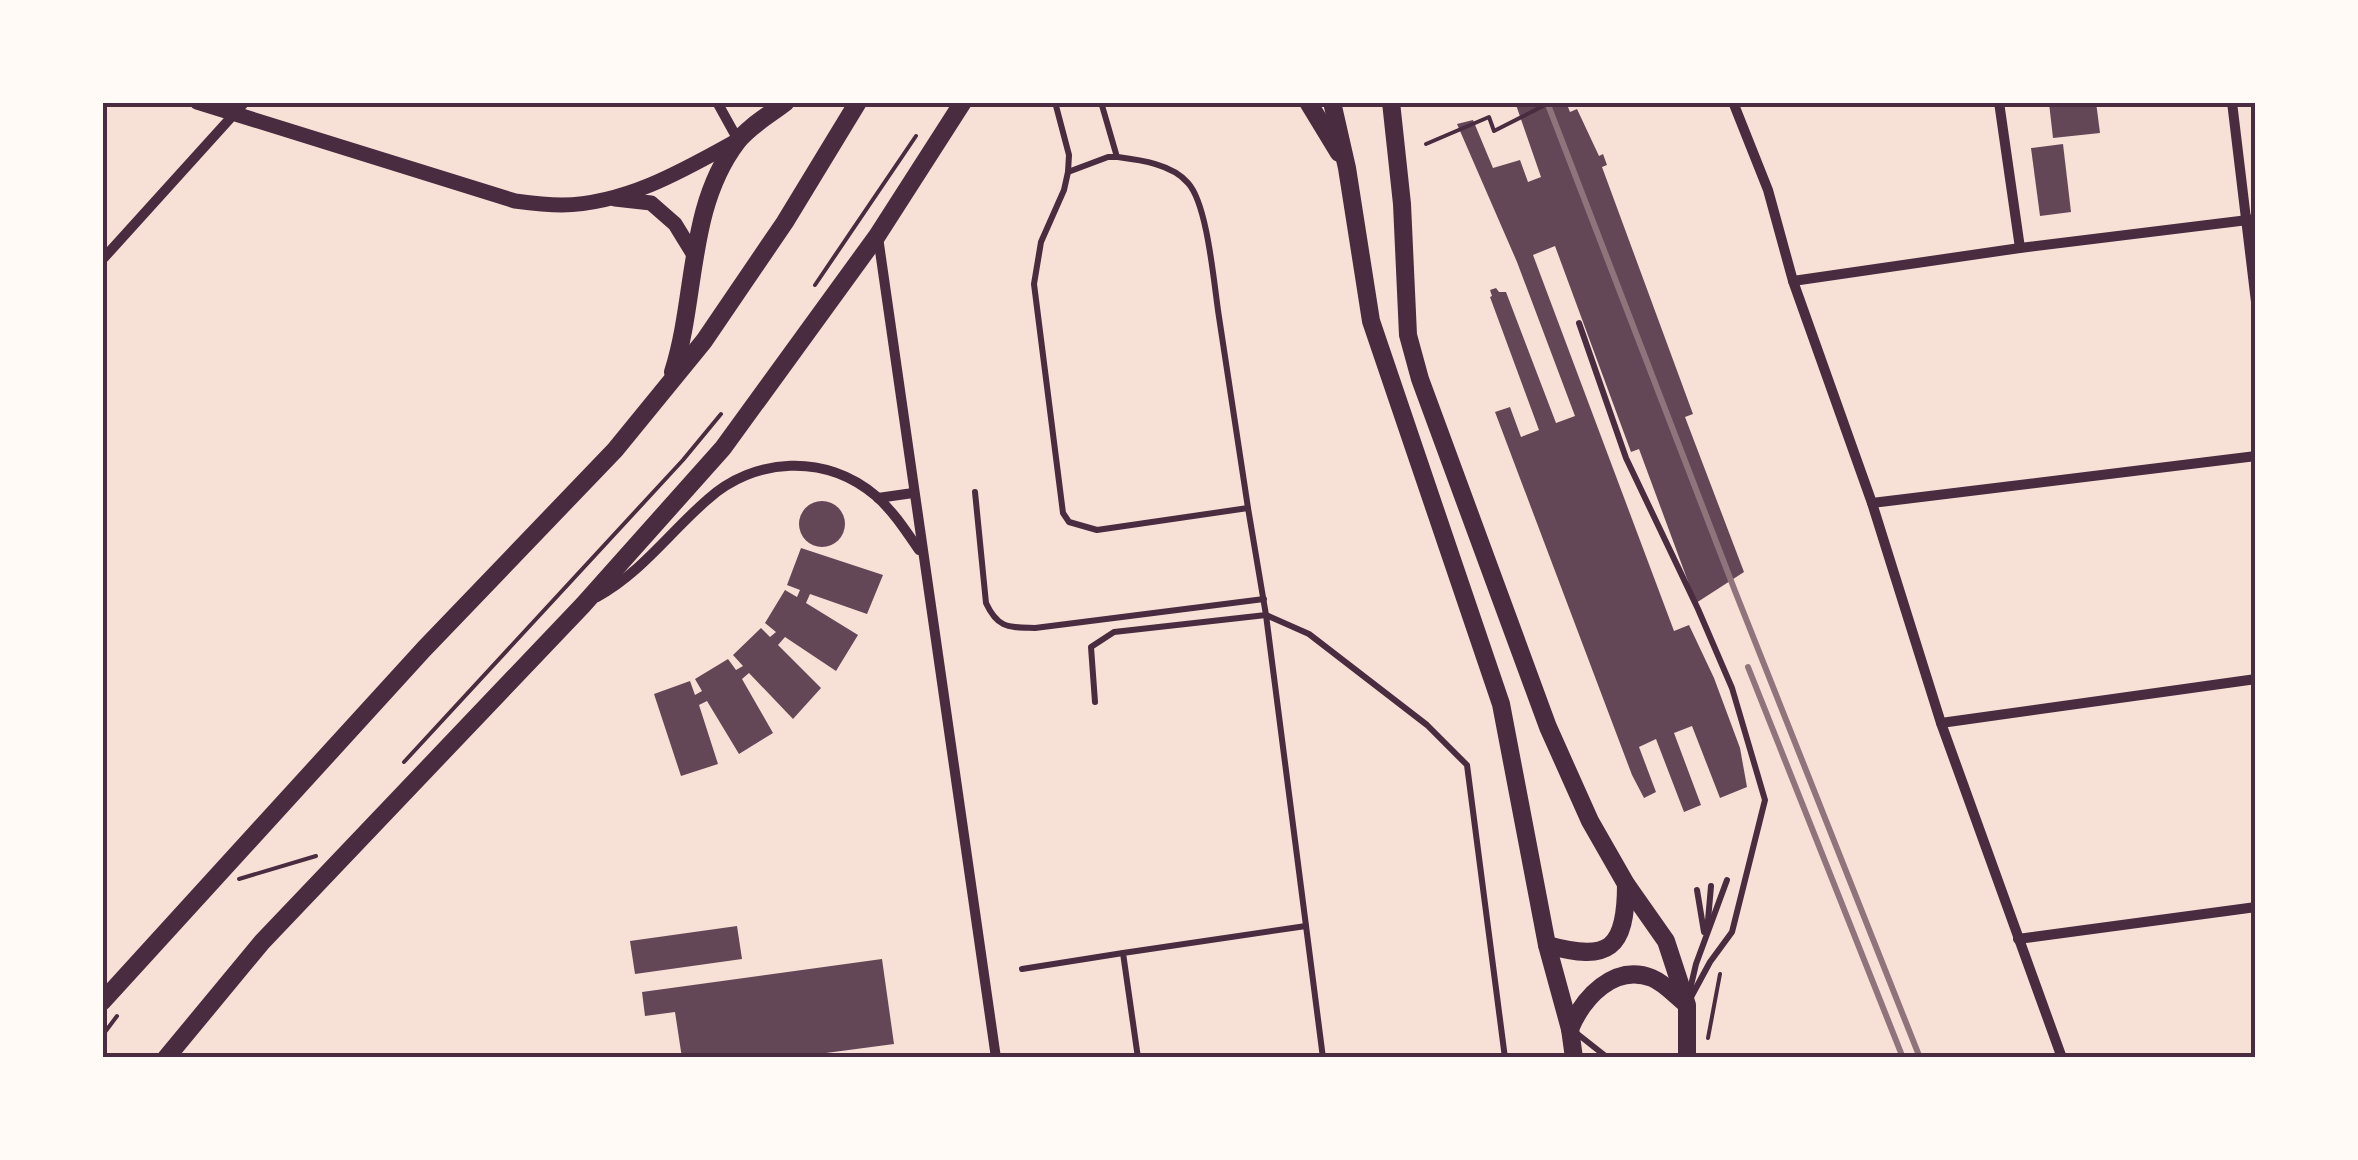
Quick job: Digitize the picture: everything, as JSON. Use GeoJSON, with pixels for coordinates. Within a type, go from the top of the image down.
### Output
{"type":"FeatureCollection","features":[{"type":"Feature","properties":{"kind":"main road"},"geometry":{"type":"LineString","coordinates":[[668,388],[684,336],[694,255],[714,183],[738,140],[786,102]]}},
{"type":"Feature","properties":{"kind":"main road"},"geometry":{"type":"LineString","coordinates":[[102,1002],[411,662],[615,450],[668,388],[704,342],[784,222],[858,102]]}},
{"type":"Feature","properties":{"kind":"main road"},"geometry":{"type":"LineString","coordinates":[[166,1058],[262,942],[583,605],[723,448],[878,236],[962,102]]}},
{"type":"Feature","properties":{"kind":"main road"},"geometry":{"type":"LineString","coordinates":[[1308,102],[1347,168]]}},
{"type":"Feature","properties":{"kind":"main road"},"geometry":{"type":"LineString","coordinates":[[1332,102],[1347,168],[1370,322],[1501,704],[1546,945],[1570,1029],[1574,1058]]}},
{"type":"Feature","properties":{"kind":"main road"},"geometry":{"type":"LineString","coordinates":[[1391,102],[1402,204],[1408,334],[1420,379],[1548,727],[1590,820],[1626,884],[1666,941],[1687,1005],[1687,1058]]}},
{"type":"Feature","properties":{"kind":"main road"},"geometry":{"type":"LineString","coordinates":[[1546,945],[1582,955],[1605,950],[1622,932],[1626,884]]}},
{"type":"Feature","properties":{"kind":"main road"},"geometry":{"type":"LineString","coordinates":[[1570,1029],[1580,1006],[1614,978],[1651,978],[1687,1005]]}},
{"type":"Feature","properties":{"kind":"street"},"geometry":{"type":"LineString","coordinates":[[197,102],[240,108],[514,202],[564,205],[612,198],[644,188],[738,140],[717,102]]}},
{"type":"Feature","properties":{"kind":"street"},"geometry":{"type":"LineString","coordinates":[[1733,102],[1768,190],[1792,281],[1872,503],[1940,723],[2062,1058]]}},
{"type":"Feature","properties":{"kind":"street"},"geometry":{"type":"LineString","coordinates":[[1998,102],[2020,248]]}},
{"type":"Feature","properties":{"kind":"street"},"geometry":{"type":"LineString","coordinates":[[2232,102],[2251,220],[2256,302]]}},
{"type":"Feature","properties":{"kind":"street"},"geometry":{"type":"LineString","coordinates":[[102,260],[240,108]]}},
{"type":"Feature","properties":{"kind":"street"},"geometry":{"type":"LineString","coordinates":[[612,198],[651,204],[674,224],[694,255]]}},
{"type":"Feature","properties":{"kind":"street"},"geometry":{"type":"LineString","coordinates":[[1792,281],[2251,220]]}},
{"type":"Feature","properties":{"kind":"street"},"geometry":{"type":"LineString","coordinates":[[878,236],[996,1058]]}},
{"type":"Feature","properties":{"kind":"street"},"geometry":{"type":"LineString","coordinates":[[1872,503],[2256,456]]}},
{"type":"Feature","properties":{"kind":"street"},"geometry":{"type":"LineString","coordinates":[[583,605],[620,585],[708,498],[732,480],[758,469],[814,466],[844,475],[878,498],[921,552]]}},
{"type":"Feature","properties":{"kind":"street"},"geometry":{"type":"LineString","coordinates":[[878,498],[913,493]]}},
{"type":"Feature","properties":{"kind":"street"},"geometry":{"type":"LineString","coordinates":[[1940,723],[2256,679]]}},
{"type":"Feature","properties":{"kind":"street"},"geometry":{"type":"LineString","coordinates":[[2018,939],[2256,907]]}},
{"type":"Feature","properties":{"kind":"lane"},"geometry":{"type":"LineString","coordinates":[[1054,102],[1068,155],[1068,172],[1041,242],[1034,284],[1063,513],[1068,522],[1097,530],[1248,508]]}},
{"type":"Feature","properties":{"kind":"lane"},"geometry":{"type":"LineString","coordinates":[[1101,102],[1117,157]]}},
{"type":"Feature","properties":{"kind":"lane"},"geometry":{"type":"LineString","coordinates":[[1068,172],[1108,157],[1146,161],[1188,182],[1198,204],[1264,599],[1323,1058]]}},
{"type":"Feature","properties":{"kind":"lane"},"geometry":{"type":"LineString","coordinates":[[1578,323],[1626,458],[1732,688],[1765,800],[1732,932],[1687,1005]]}},
{"type":"Feature","properties":{"kind":"lane"},"geometry":{"type":"LineString","coordinates":[[975,492],[986,603],[994,620],[1010,627],[1035,628],[1264,599]]}},
{"type":"Feature","properties":{"kind":"lane"},"geometry":{"type":"LineString","coordinates":[[1095,702],[1091,646],[1114,632],[1266,615],[1309,634],[1427,725],[1467,765],[1505,1058]]}},
{"type":"Feature","properties":{"kind":"lane"},"geometry":{"type":"LineString","coordinates":[[1687,1005],[1696,964],[1727,880]]}},
{"type":"Feature","properties":{"kind":"lane"},"geometry":{"type":"LineString","coordinates":[[1706,943],[1711,886]]}},
{"type":"Feature","properties":{"kind":"lane"},"geometry":{"type":"LineString","coordinates":[[1697,890],[1706,943]]}},
{"type":"Feature","properties":{"kind":"lane"},"geometry":{"type":"LineString","coordinates":[[1022,969],[1306,926]]}},
{"type":"Feature","properties":{"kind":"lane"},"geometry":{"type":"LineString","coordinates":[[1122,953],[1138,1058]]}},
{"type":"Feature","properties":{"kind":"lane"},"geometry":{"type":"LineString","coordinates":[[1570,1029],[1608,1058]]}},
{"type":"Feature","properties":{"kind":"path"},"geometry":{"type":"LineString","coordinates":[[1426,144],[1489,117],[1494,130],[1497,129],[1551,102]]}},
{"type":"Feature","properties":{"kind":"path"},"geometry":{"type":"LineString","coordinates":[[809,294],[921,128]]}},
{"type":"Feature","properties":{"kind":"path"},"geometry":{"type":"LineString","coordinates":[[397,770],[683,460],[732,400]]}},
{"type":"Feature","properties":{"kind":"path"},"geometry":{"type":"LineString","coordinates":[[230,883],[306,861],[322,852]]}},
{"type":"Feature","properties":{"kind":"path"},"geometry":{"type":"LineString","coordinates":[[1707,1042],[1723,960]]}},
{"type":"Feature","properties":{"kind":"path"},"geometry":{"type":"LineString","coordinates":[[102,1036],[122,1008]]}},
{"type":"Feature","properties":{"kind":"building"},"geometry":{"type":"Polygon","coordinates":[[[1515,102],[1566,102],[1570,112],[1577,109],[1599,156],[1603,154],[1607,165],[1602,167],[1693,414],[1685,417],[1744,572],[1696,603],[1639,449],[1631,452],[1555,246],[1533,255],[1674,631],[1689,625],[1740,748],[1747,787],[1720,798],[1692,726],[1674,733],[1701,805],[1684,812],[1656,739],[1639,747],[1656,792],[1644,798],[1632,775],[1495,412],[1510,407],[1521,437],[1539,430],[1490,297],[1490,290],[1496,288],[1506,292],[1556,423],[1575,416],[1517,262],[1457,124],[1473,120],[1493,168],[1520,160],[1528,182],[1541,177],[1515,102]]]}},
{"type":"Feature","properties":{"kind":"building"},"geometry":{"type":"Polygon","coordinates":[[[2096,102],[2100,133],[2053,138],[2049,103],[2096,102]]]}},
{"type":"Feature","properties":{"kind":"building"},"geometry":{"type":"Polygon","coordinates":[[[2063,144],[2071,212],[2040,216],[2031,148],[2063,144]]]}},
{"type":"Feature","properties":{"kind":"building"},"geometry":{"type":"Polygon","coordinates":[[[822,501],[838,508],[845,524],[838,540],[822,547],[806,540],[799,524],[806,508],[822,501]]]}},
{"type":"Feature","properties":{"kind":"building"},"geometry":{"type":"Polygon","coordinates":[[[801,548],[883,575],[867,614],[810,594],[806,603],[858,635],[836,671],[785,637],[778,645],[821,688],[793,719],[749,673],[742,679],[773,733],[739,754],[707,701],[699,705],[718,764],[681,776],[654,694],[690,681],[695,695],[702,691],[695,679],[728,659],[736,670],[743,666],[733,655],[761,628],[770,637],[776,632],[765,623],[785,590],[797,597],[800,590],[787,585],[801,548]]]}},
{"type":"Feature","properties":{"kind":"building"},"geometry":{"type":"Polygon","coordinates":[[[737,926],[742,959],[635,974],[630,941],[737,926]]]}},
{"type":"Feature","properties":{"kind":"building"},"geometry":{"type":"Polygon","coordinates":[[[882,959],[894,1044],[826,1053],[826,1058],[682,1058],[675,1012],[645,1016],[642,992],[882,959]]]}},
{"type":"Feature","properties":{"kind":"railway"},"geometry":{"type":"LineString","coordinates":[[1547,102],[1920,1058]]}},
{"type":"Feature","properties":{"kind":"railway"},"geometry":{"type":"LineString","coordinates":[[1748,667],[1903,1058]]}}]}
